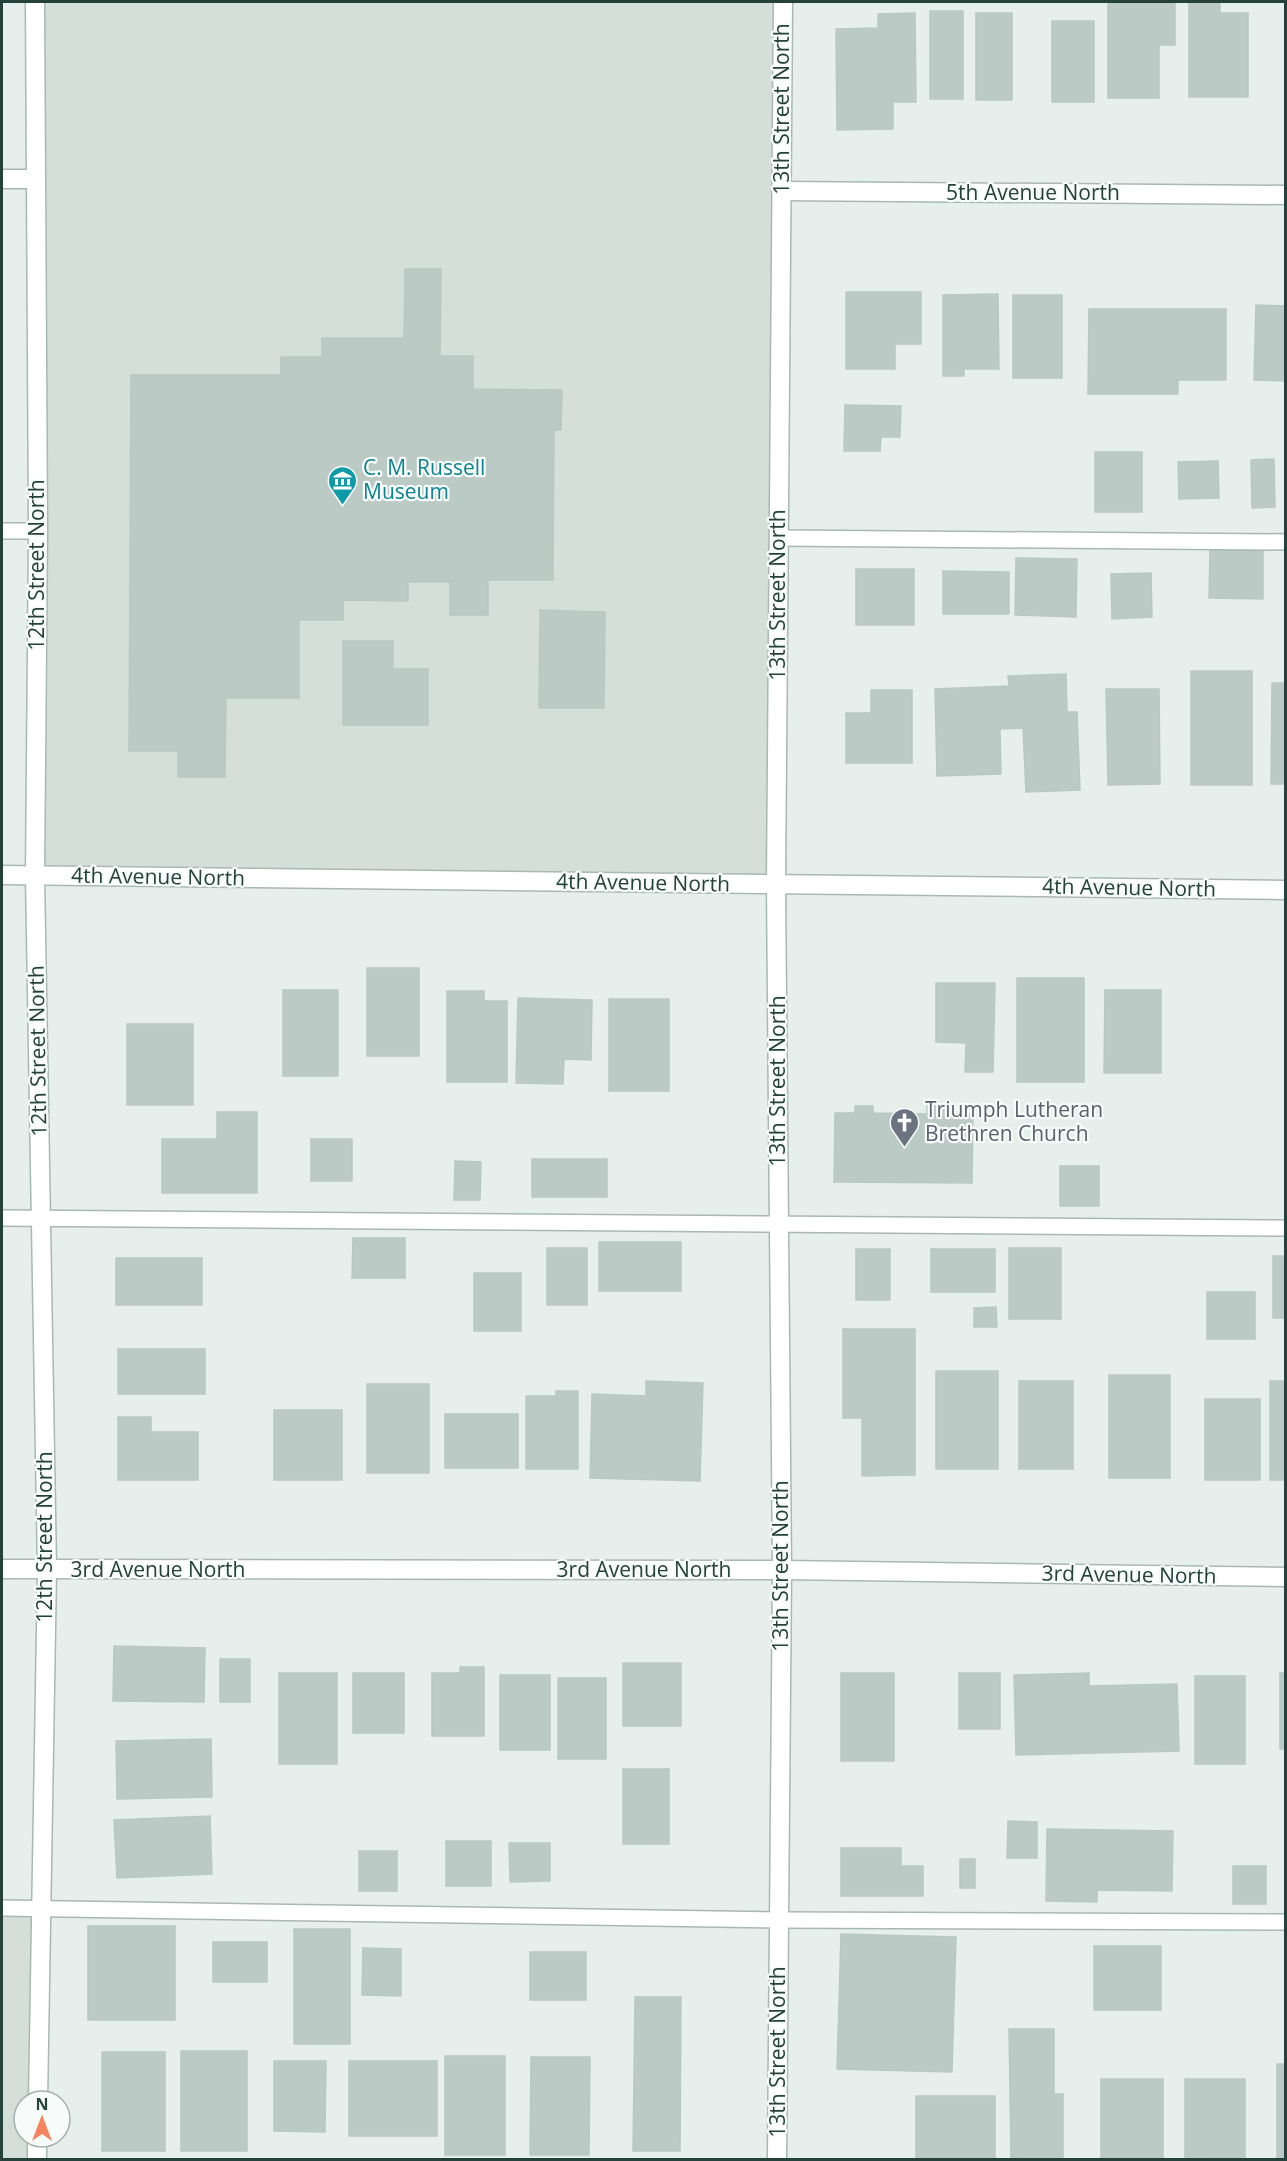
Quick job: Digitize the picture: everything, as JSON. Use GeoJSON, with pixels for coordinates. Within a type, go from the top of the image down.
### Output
{"type":"FeatureCollection","features":[{"type":"Feature","properties":{"kind":"street","name":"12th Street North"},"geometry":{"type":"LineString","coordinates":[[35,2],[38,531],[35,876],[47,1570],[38,2089]]}},
{"type":"Feature","properties":{"kind":"street","name":"13th Street North"},"geometry":{"type":"LineString","coordinates":[[777,2160],[782,1570],[776,885],[783,2]]}},
{"type":"Feature","properties":{"kind":"street"},"geometry":{"type":"LineString","coordinates":[[2,179],[35,179]]}},
{"type":"Feature","properties":{"kind":"street","name":"5th Avenue North"},"geometry":{"type":"LineString","coordinates":[[782,191],[1286,195]]}},
{"type":"Feature","properties":{"kind":"street","name":"4th Avenue North"},"geometry":{"type":"LineString","coordinates":[[2,875],[1286,890]]}},
{"type":"Feature","properties":{"kind":"street","name":"3rd Avenue North"},"geometry":{"type":"LineString","coordinates":[[2,1569],[782,1570],[1286,1577]]}},
{"type":"Feature","properties":{"kind":"lane"},"geometry":{"type":"LineString","coordinates":[[2,531],[38,531]]}},
{"type":"Feature","properties":{"kind":"lane"},"geometry":{"type":"LineString","coordinates":[[778,538],[1286,542]]}},
{"type":"Feature","properties":{"kind":"lane"},"geometry":{"type":"LineString","coordinates":[[2,1218],[1286,1228]]}},
{"type":"Feature","properties":{"kind":"lane"},"geometry":{"type":"LineString","coordinates":[[2,1908],[779,1920],[1286,1922]]}},
{"type":"Feature","properties":{"kind":"shaded area"},"geometry":{"type":"Polygon","coordinates":[[[35,2],[783,2],[776,885],[35,876],[35,2]]]}},
{"type":"Feature","properties":{"kind":"shaded area"},"geometry":{"type":"Polygon","coordinates":[[[2,1908],[41,1908],[38,2089],[12,2089],[12,2149],[37,2149],[37,2159],[2,2159],[2,1908]]]}},
{"type":"Feature","properties":{"kind":"building"},"geometry":{"type":"Polygon","coordinates":[[[1189,2],[1220,2],[1220,13],[1248,13],[1248,97],[1189,97],[1189,2]]]}},
{"type":"Feature","properties":{"kind":"building"},"geometry":{"type":"Polygon","coordinates":[[[1108,3],[1175,3],[1175,45],[1159,45],[1159,98],[1108,98],[1108,3]]]}},
{"type":"Feature","properties":{"kind":"building"},"geometry":{"type":"Polygon","coordinates":[[[930,11],[963,11],[963,99],[930,99],[930,11]]]}},
{"type":"Feature","properties":{"kind":"building"},"geometry":{"type":"Polygon","coordinates":[[[915,13],[916,102],[893,102],[893,129],[837,130],[836,29],[878,28],[878,14],[915,13]]]}},
{"type":"Feature","properties":{"kind":"building"},"geometry":{"type":"Polygon","coordinates":[[[976,13],[1012,13],[1012,100],[976,100],[976,13]]]}},
{"type":"Feature","properties":{"kind":"building"},"geometry":{"type":"Polygon","coordinates":[[[1052,21],[1094,21],[1094,102],[1052,102],[1052,21]]]}},
{"type":"Feature","properties":{"kind":"building"},"geometry":{"type":"Polygon","coordinates":[[[1286,21],[1286,102],[1285,102],[1286,21]]]}},
{"type":"Feature","properties":{"kind":"building","name":"C. M. Russell Museum"},"geometry":{"type":"Polygon","coordinates":[[[405,269],[441,269],[440,356],[473,356],[473,389],[562,390],[561,430],[554,430],[553,580],[488,580],[488,615],[450,615],[450,582],[408,582],[408,601],[343,600],[343,620],[299,620],[299,698],[226,698],[225,777],[178,777],[178,751],[129,751],[131,375],[281,375],[281,357],[322,357],[322,338],[404,338],[405,269]]]}},
{"type":"Feature","properties":{"kind":"building"},"geometry":{"type":"Polygon","coordinates":[[[846,292],[921,292],[921,344],[895,344],[895,369],[846,369],[846,292]]]}},
{"type":"Feature","properties":{"kind":"building"},"geometry":{"type":"Polygon","coordinates":[[[998,294],[999,369],[964,369],[964,376],[943,376],[943,295],[998,294]]]}},
{"type":"Feature","properties":{"kind":"building"},"geometry":{"type":"Polygon","coordinates":[[[1013,295],[1062,295],[1062,378],[1013,378],[1013,295]]]}},
{"type":"Feature","properties":{"kind":"building"},"geometry":{"type":"Polygon","coordinates":[[[1256,305],[1286,306],[1286,381],[1254,380],[1256,305]]]}},
{"type":"Feature","properties":{"kind":"building"},"geometry":{"type":"Polygon","coordinates":[[[1089,309],[1226,309],[1226,380],[1178,380],[1178,394],[1088,394],[1089,309]]]}},
{"type":"Feature","properties":{"kind":"building"},"geometry":{"type":"Polygon","coordinates":[[[845,405],[901,406],[900,437],[881,437],[880,451],[844,451],[845,405]]]}},
{"type":"Feature","properties":{"kind":"building"},"geometry":{"type":"Polygon","coordinates":[[[1095,452],[1142,452],[1142,512],[1095,512],[1095,452]]]}},
{"type":"Feature","properties":{"kind":"building"},"geometry":{"type":"Polygon","coordinates":[[[1274,459],[1275,507],[1252,508],[1251,460],[1274,459]]]}},
{"type":"Feature","properties":{"kind":"building"},"geometry":{"type":"Polygon","coordinates":[[[1218,461],[1219,498],[1179,499],[1178,462],[1218,461]]]}},
{"type":"Feature","properties":{"kind":"building"},"geometry":{"type":"Polygon","coordinates":[[[1210,550],[1263,550],[1263,599],[1209,598],[1210,550]]]}},
{"type":"Feature","properties":{"kind":"building"},"geometry":{"type":"Polygon","coordinates":[[[1016,558],[1077,559],[1076,617],[1015,615],[1016,558]]]}},
{"type":"Feature","properties":{"kind":"building"},"geometry":{"type":"Polygon","coordinates":[[[856,569],[914,569],[914,625],[856,625],[856,569]]]}},
{"type":"Feature","properties":{"kind":"building"},"geometry":{"type":"Polygon","coordinates":[[[943,571],[1009,572],[1009,614],[943,614],[943,571]]]}},
{"type":"Feature","properties":{"kind":"building"},"geometry":{"type":"Polygon","coordinates":[[[1151,573],[1152,617],[1112,619],[1111,574],[1151,573]]]}},
{"type":"Feature","properties":{"kind":"building"},"geometry":{"type":"Polygon","coordinates":[[[540,610],[605,612],[604,708],[539,708],[540,610]]]}},
{"type":"Feature","properties":{"kind":"building"},"geometry":{"type":"Polygon","coordinates":[[[343,641],[393,641],[393,669],[428,669],[428,725],[343,725],[343,641]]]}},
{"type":"Feature","properties":{"kind":"building"},"geometry":{"type":"Polygon","coordinates":[[[1191,671],[1252,671],[1252,785],[1191,785],[1191,671]]]}},
{"type":"Feature","properties":{"kind":"building"},"geometry":{"type":"Polygon","coordinates":[[[1066,674],[1067,712],[1077,712],[1080,790],[1026,792],[1023,728],[1000,729],[1001,774],[937,776],[935,689],[1009,686],[1008,676],[1066,674]]]}},
{"type":"Feature","properties":{"kind":"building"},"geometry":{"type":"Polygon","coordinates":[[[1272,683],[1286,683],[1286,784],[1271,784],[1272,683]]]}},
{"type":"Feature","properties":{"kind":"building"},"geometry":{"type":"Polygon","coordinates":[[[1106,689],[1159,689],[1160,784],[1108,785],[1106,689]]]}},
{"type":"Feature","properties":{"kind":"building"},"geometry":{"type":"Polygon","coordinates":[[[871,690],[912,690],[912,763],[846,763],[846,713],[871,713],[871,690]]]}},
{"type":"Feature","properties":{"kind":"building"},"geometry":{"type":"Polygon","coordinates":[[[367,968],[419,968],[419,1056],[367,1056],[367,968]]]}},
{"type":"Feature","properties":{"kind":"building"},"geometry":{"type":"Polygon","coordinates":[[[1017,978],[1084,978],[1084,1082],[1017,1082],[1017,978]]]}},
{"type":"Feature","properties":{"kind":"building"},"geometry":{"type":"Polygon","coordinates":[[[936,983],[995,983],[993,1072],[965,1072],[966,1043],[936,1042],[936,983]]]}},
{"type":"Feature","properties":{"kind":"building"},"geometry":{"type":"Polygon","coordinates":[[[283,990],[338,990],[338,1076],[283,1076],[283,990]]]}},
{"type":"Feature","properties":{"kind":"building"},"geometry":{"type":"Polygon","coordinates":[[[1105,990],[1161,990],[1161,1073],[1104,1073],[1105,990]]]}},
{"type":"Feature","properties":{"kind":"building"},"geometry":{"type":"Polygon","coordinates":[[[447,991],[484,991],[484,1001],[507,1001],[507,1082],[447,1082],[447,991]]]}},
{"type":"Feature","properties":{"kind":"building"},"geometry":{"type":"Polygon","coordinates":[[[518,998],[592,1000],[591,1060],[564,1059],[563,1084],[516,1083],[518,998]]]}},
{"type":"Feature","properties":{"kind":"building"},"geometry":{"type":"Polygon","coordinates":[[[609,999],[669,999],[669,1091],[609,1091],[609,999]]]}},
{"type":"Feature","properties":{"kind":"building"},"geometry":{"type":"Polygon","coordinates":[[[127,1024],[193,1024],[193,1105],[127,1105],[127,1024]]]}},
{"type":"Feature","properties":{"kind":"building"},"geometry":{"type":"Polygon","coordinates":[[[855,1106],[873,1106],[873,1113],[927,1114],[927,1106],[949,1106],[949,1114],[973,1114],[972,1183],[834,1182],[835,1113],[855,1113],[855,1106]]]}},
{"type":"Feature","properties":{"kind":"building"},"geometry":{"type":"Polygon","coordinates":[[[217,1112],[257,1112],[257,1193],[162,1193],[162,1139],[217,1139],[217,1112]]]}},
{"type":"Feature","properties":{"kind":"building"},"geometry":{"type":"Polygon","coordinates":[[[311,1139],[352,1139],[352,1181],[311,1181],[311,1139]]]}},
{"type":"Feature","properties":{"kind":"building"},"geometry":{"type":"Polygon","coordinates":[[[532,1159],[607,1159],[607,1197],[532,1197],[532,1159]]]}},
{"type":"Feature","properties":{"kind":"building"},"geometry":{"type":"Polygon","coordinates":[[[455,1161],[481,1162],[480,1200],[454,1200],[455,1161]]]}},
{"type":"Feature","properties":{"kind":"building"},"geometry":{"type":"Polygon","coordinates":[[[1060,1166],[1099,1166],[1099,1206],[1060,1206],[1060,1166]]]}},
{"type":"Feature","properties":{"kind":"building"},"geometry":{"type":"Polygon","coordinates":[[[353,1238],[405,1238],[405,1278],[352,1278],[353,1238]]]}},
{"type":"Feature","properties":{"kind":"building"},"geometry":{"type":"Polygon","coordinates":[[[599,1242],[681,1242],[681,1291],[599,1291],[599,1242]]]}},
{"type":"Feature","properties":{"kind":"building"},"geometry":{"type":"Polygon","coordinates":[[[547,1248],[587,1248],[587,1305],[547,1305],[547,1248]]]}},
{"type":"Feature","properties":{"kind":"building"},"geometry":{"type":"Polygon","coordinates":[[[1009,1248],[1061,1248],[1061,1319],[1009,1319],[1009,1248]]]}},
{"type":"Feature","properties":{"kind":"building"},"geometry":{"type":"Polygon","coordinates":[[[856,1249],[890,1249],[890,1300],[856,1300],[856,1249]]]}},
{"type":"Feature","properties":{"kind":"building"},"geometry":{"type":"Polygon","coordinates":[[[931,1249],[995,1249],[995,1292],[931,1292],[931,1249]]]}},
{"type":"Feature","properties":{"kind":"building"},"geometry":{"type":"Polygon","coordinates":[[[1273,1256],[1286,1256],[1286,1318],[1273,1318],[1273,1256]]]}},
{"type":"Feature","properties":{"kind":"building"},"geometry":{"type":"Polygon","coordinates":[[[116,1258],[202,1258],[202,1305],[116,1305],[116,1258]]]}},
{"type":"Feature","properties":{"kind":"building"},"geometry":{"type":"Polygon","coordinates":[[[474,1273],[521,1273],[521,1331],[474,1331],[474,1273]]]}},
{"type":"Feature","properties":{"kind":"building"},"geometry":{"type":"Polygon","coordinates":[[[1207,1292],[1255,1292],[1255,1339],[1207,1339],[1207,1292]]]}},
{"type":"Feature","properties":{"kind":"building"},"geometry":{"type":"Polygon","coordinates":[[[996,1307],[997,1327],[974,1327],[974,1308],[996,1307]]]}},
{"type":"Feature","properties":{"kind":"building"},"geometry":{"type":"Polygon","coordinates":[[[843,1329],[915,1329],[915,1475],[862,1476],[862,1418],[843,1418],[843,1329]]]}},
{"type":"Feature","properties":{"kind":"building"},"geometry":{"type":"Polygon","coordinates":[[[118,1349],[205,1349],[205,1394],[118,1394],[118,1349]]]}},
{"type":"Feature","properties":{"kind":"building"},"geometry":{"type":"Polygon","coordinates":[[[936,1371],[998,1371],[998,1469],[936,1469],[936,1371]]]}},
{"type":"Feature","properties":{"kind":"building"},"geometry":{"type":"Polygon","coordinates":[[[1109,1375],[1170,1375],[1170,1478],[1109,1478],[1109,1375]]]}},
{"type":"Feature","properties":{"kind":"building"},"geometry":{"type":"Polygon","coordinates":[[[646,1381],[703,1383],[700,1481],[590,1478],[592,1394],[646,1396],[646,1381]]]}},
{"type":"Feature","properties":{"kind":"building"},"geometry":{"type":"Polygon","coordinates":[[[1019,1381],[1073,1381],[1073,1469],[1019,1469],[1019,1381]]]}},
{"type":"Feature","properties":{"kind":"building"},"geometry":{"type":"Polygon","coordinates":[[[1270,1381],[1286,1381],[1286,1480],[1270,1480],[1270,1381]]]}},
{"type":"Feature","properties":{"kind":"building"},"geometry":{"type":"Polygon","coordinates":[[[367,1384],[429,1384],[429,1473],[367,1473],[367,1384]]]}},
{"type":"Feature","properties":{"kind":"building"},"geometry":{"type":"Polygon","coordinates":[[[556,1391],[578,1391],[578,1469],[526,1469],[526,1396],[556,1396],[556,1391]]]}},
{"type":"Feature","properties":{"kind":"building"},"geometry":{"type":"Polygon","coordinates":[[[1205,1399],[1260,1399],[1260,1480],[1205,1480],[1205,1399]]]}},
{"type":"Feature","properties":{"kind":"building"},"geometry":{"type":"Polygon","coordinates":[[[274,1410],[342,1410],[342,1480],[274,1480],[274,1410]]]}},
{"type":"Feature","properties":{"kind":"building"},"geometry":{"type":"Polygon","coordinates":[[[445,1414],[518,1414],[518,1468],[445,1468],[445,1414]]]}},
{"type":"Feature","properties":{"kind":"building"},"geometry":{"type":"Polygon","coordinates":[[[118,1417],[151,1417],[151,1432],[198,1432],[198,1480],[118,1480],[118,1417]]]}},
{"type":"Feature","properties":{"kind":"building"},"geometry":{"type":"Polygon","coordinates":[[[114,1646],[205,1648],[204,1702],[113,1701],[114,1646]]]}},
{"type":"Feature","properties":{"kind":"building"},"geometry":{"type":"Polygon","coordinates":[[[220,1659],[250,1659],[250,1702],[220,1702],[220,1659]]]}},
{"type":"Feature","properties":{"kind":"building"},"geometry":{"type":"Polygon","coordinates":[[[623,1663],[681,1663],[681,1726],[623,1726],[623,1663]]]}},
{"type":"Feature","properties":{"kind":"building"},"geometry":{"type":"Polygon","coordinates":[[[460,1667],[484,1667],[484,1736],[432,1736],[432,1673],[460,1673],[460,1667]]]}},
{"type":"Feature","properties":{"kind":"building"},"geometry":{"type":"Polygon","coordinates":[[[279,1673],[337,1673],[337,1764],[279,1764],[279,1673]]]}},
{"type":"Feature","properties":{"kind":"building"},"geometry":{"type":"Polygon","coordinates":[[[353,1673],[404,1673],[404,1733],[353,1733],[353,1673]]]}},
{"type":"Feature","properties":{"kind":"building"},"geometry":{"type":"Polygon","coordinates":[[[841,1673],[894,1673],[894,1761],[841,1761],[841,1673]]]}},
{"type":"Feature","properties":{"kind":"building"},"geometry":{"type":"Polygon","coordinates":[[[959,1673],[1000,1673],[1000,1729],[959,1729],[959,1673]]]}},
{"type":"Feature","properties":{"kind":"building"},"geometry":{"type":"Polygon","coordinates":[[[1089,1673],[1089,1686],[1177,1684],[1179,1751],[1016,1755],[1014,1675],[1089,1673]]]}},
{"type":"Feature","properties":{"kind":"building"},"geometry":{"type":"Polygon","coordinates":[[[1280,1673],[1286,1673],[1286,1749],[1280,1749],[1280,1673]]]}},
{"type":"Feature","properties":{"kind":"building"},"geometry":{"type":"Polygon","coordinates":[[[500,1675],[550,1675],[550,1750],[500,1750],[500,1675]]]}},
{"type":"Feature","properties":{"kind":"building"},"geometry":{"type":"Polygon","coordinates":[[[1195,1676],[1245,1676],[1245,1764],[1195,1764],[1195,1676]]]}},
{"type":"Feature","properties":{"kind":"building"},"geometry":{"type":"Polygon","coordinates":[[[558,1678],[606,1678],[606,1759],[558,1759],[558,1678]]]}},
{"type":"Feature","properties":{"kind":"building"},"geometry":{"type":"Polygon","coordinates":[[[211,1739],[212,1797],[117,1799],[116,1741],[211,1739]]]}},
{"type":"Feature","properties":{"kind":"building"},"geometry":{"type":"Polygon","coordinates":[[[623,1769],[669,1769],[669,1844],[623,1844],[623,1769]]]}},
{"type":"Feature","properties":{"kind":"building"},"geometry":{"type":"Polygon","coordinates":[[[210,1816],[212,1874],[117,1878],[114,1820],[210,1816]]]}},
{"type":"Feature","properties":{"kind":"building"},"geometry":{"type":"Polygon","coordinates":[[[1008,1821],[1037,1822],[1037,1858],[1007,1858],[1008,1821]]]}},
{"type":"Feature","properties":{"kind":"building"},"geometry":{"type":"Polygon","coordinates":[[[1047,1829],[1173,1831],[1172,1891],[1097,1890],[1097,1902],[1046,1901],[1047,1829]]]}},
{"type":"Feature","properties":{"kind":"building"},"geometry":{"type":"Polygon","coordinates":[[[446,1841],[491,1841],[491,1886],[446,1886],[446,1841]]]}},
{"type":"Feature","properties":{"kind":"building"},"geometry":{"type":"Polygon","coordinates":[[[509,1843],[550,1843],[550,1881],[510,1882],[509,1843]]]}},
{"type":"Feature","properties":{"kind":"building"},"geometry":{"type":"Polygon","coordinates":[[[841,1848],[901,1848],[901,1866],[923,1866],[923,1896],[841,1896],[841,1848]]]}},
{"type":"Feature","properties":{"kind":"building"},"geometry":{"type":"Polygon","coordinates":[[[359,1851],[397,1851],[397,1891],[359,1891],[359,1851]]]}},
{"type":"Feature","properties":{"kind":"building"},"geometry":{"type":"Polygon","coordinates":[[[960,1859],[975,1859],[975,1888],[960,1888],[960,1859]]]}},
{"type":"Feature","properties":{"kind":"building"},"geometry":{"type":"Polygon","coordinates":[[[1233,1866],[1266,1866],[1266,1904],[1233,1904],[1233,1866]]]}},
{"type":"Feature","properties":{"kind":"building"},"geometry":{"type":"Polygon","coordinates":[[[88,1926],[175,1926],[175,2020],[88,2020],[88,1926]]]}},
{"type":"Feature","properties":{"kind":"building"},"geometry":{"type":"Polygon","coordinates":[[[294,1929],[350,1929],[350,2044],[294,2044],[294,1929]]]}},
{"type":"Feature","properties":{"kind":"building"},"geometry":{"type":"Polygon","coordinates":[[[841,1934],[956,1937],[952,2072],[837,2069],[841,1934]]]}},
{"type":"Feature","properties":{"kind":"building"},"geometry":{"type":"Polygon","coordinates":[[[213,1942],[267,1942],[267,1982],[213,1982],[213,1942]]]}},
{"type":"Feature","properties":{"kind":"building"},"geometry":{"type":"Polygon","coordinates":[[[1094,1946],[1161,1946],[1161,2010],[1094,2010],[1094,1946]]]}},
{"type":"Feature","properties":{"kind":"building"},"geometry":{"type":"Polygon","coordinates":[[[363,1948],[401,1949],[401,1996],[362,1995],[363,1948]]]}},
{"type":"Feature","properties":{"kind":"building"},"geometry":{"type":"Polygon","coordinates":[[[530,1952],[586,1952],[586,2000],[530,2000],[530,1952]]]}},
{"type":"Feature","properties":{"kind":"building"},"geometry":{"type":"Polygon","coordinates":[[[635,1997],[681,1997],[680,2151],[633,2151],[635,1997]]]}},
{"type":"Feature","properties":{"kind":"building"},"geometry":{"type":"Polygon","coordinates":[[[1009,2029],[1054,2029],[1054,2094],[1063,2094],[1063,2157],[1011,2158],[1009,2029]]]}},
{"type":"Feature","properties":{"kind":"building"},"geometry":{"type":"Polygon","coordinates":[[[181,2051],[247,2051],[247,2151],[181,2151],[181,2051]]]}},
{"type":"Feature","properties":{"kind":"building"},"geometry":{"type":"Polygon","coordinates":[[[102,2052],[165,2052],[165,2151],[102,2151],[102,2052]]]}},
{"type":"Feature","properties":{"kind":"building"},"geometry":{"type":"Polygon","coordinates":[[[445,2056],[505,2056],[505,2155],[445,2155],[445,2056]]]}},
{"type":"Feature","properties":{"kind":"building"},"geometry":{"type":"Polygon","coordinates":[[[531,2057],[590,2057],[589,2155],[530,2155],[531,2057]]]}},
{"type":"Feature","properties":{"kind":"building"},"geometry":{"type":"Polygon","coordinates":[[[274,2061],[326,2061],[325,2132],[274,2131],[274,2061]]]}},
{"type":"Feature","properties":{"kind":"building"},"geometry":{"type":"Polygon","coordinates":[[[349,2061],[437,2061],[437,2136],[349,2136],[349,2061]]]}},
{"type":"Feature","properties":{"kind":"building"},"geometry":{"type":"Polygon","coordinates":[[[1277,2064],[1286,2064],[1286,2160],[1277,2160],[1277,2064]]]}},
{"type":"Feature","properties":{"kind":"building"},"geometry":{"type":"Polygon","coordinates":[[[1101,2079],[1163,2079],[1163,2160],[1101,2160],[1101,2079]]]}},
{"type":"Feature","properties":{"kind":"building"},"geometry":{"type":"Polygon","coordinates":[[[1185,2079],[1245,2079],[1245,2160],[1185,2157],[1185,2079]]]}},
{"type":"Feature","properties":{"kind":"building"},"geometry":{"type":"Polygon","coordinates":[[[916,2096],[995,2096],[995,2160],[916,2160],[916,2096]]]}},
{"type":"Feature","properties":{"kind":"place","name":"C. M. Russell Museum"},"geometry":{"type":"Point","coordinates":[342,506]}},
{"type":"Feature","properties":{"kind":"place","name":"Triumph Lutheran Brethren Church"},"geometry":{"type":"Point","coordinates":[904,1148]}}]}
